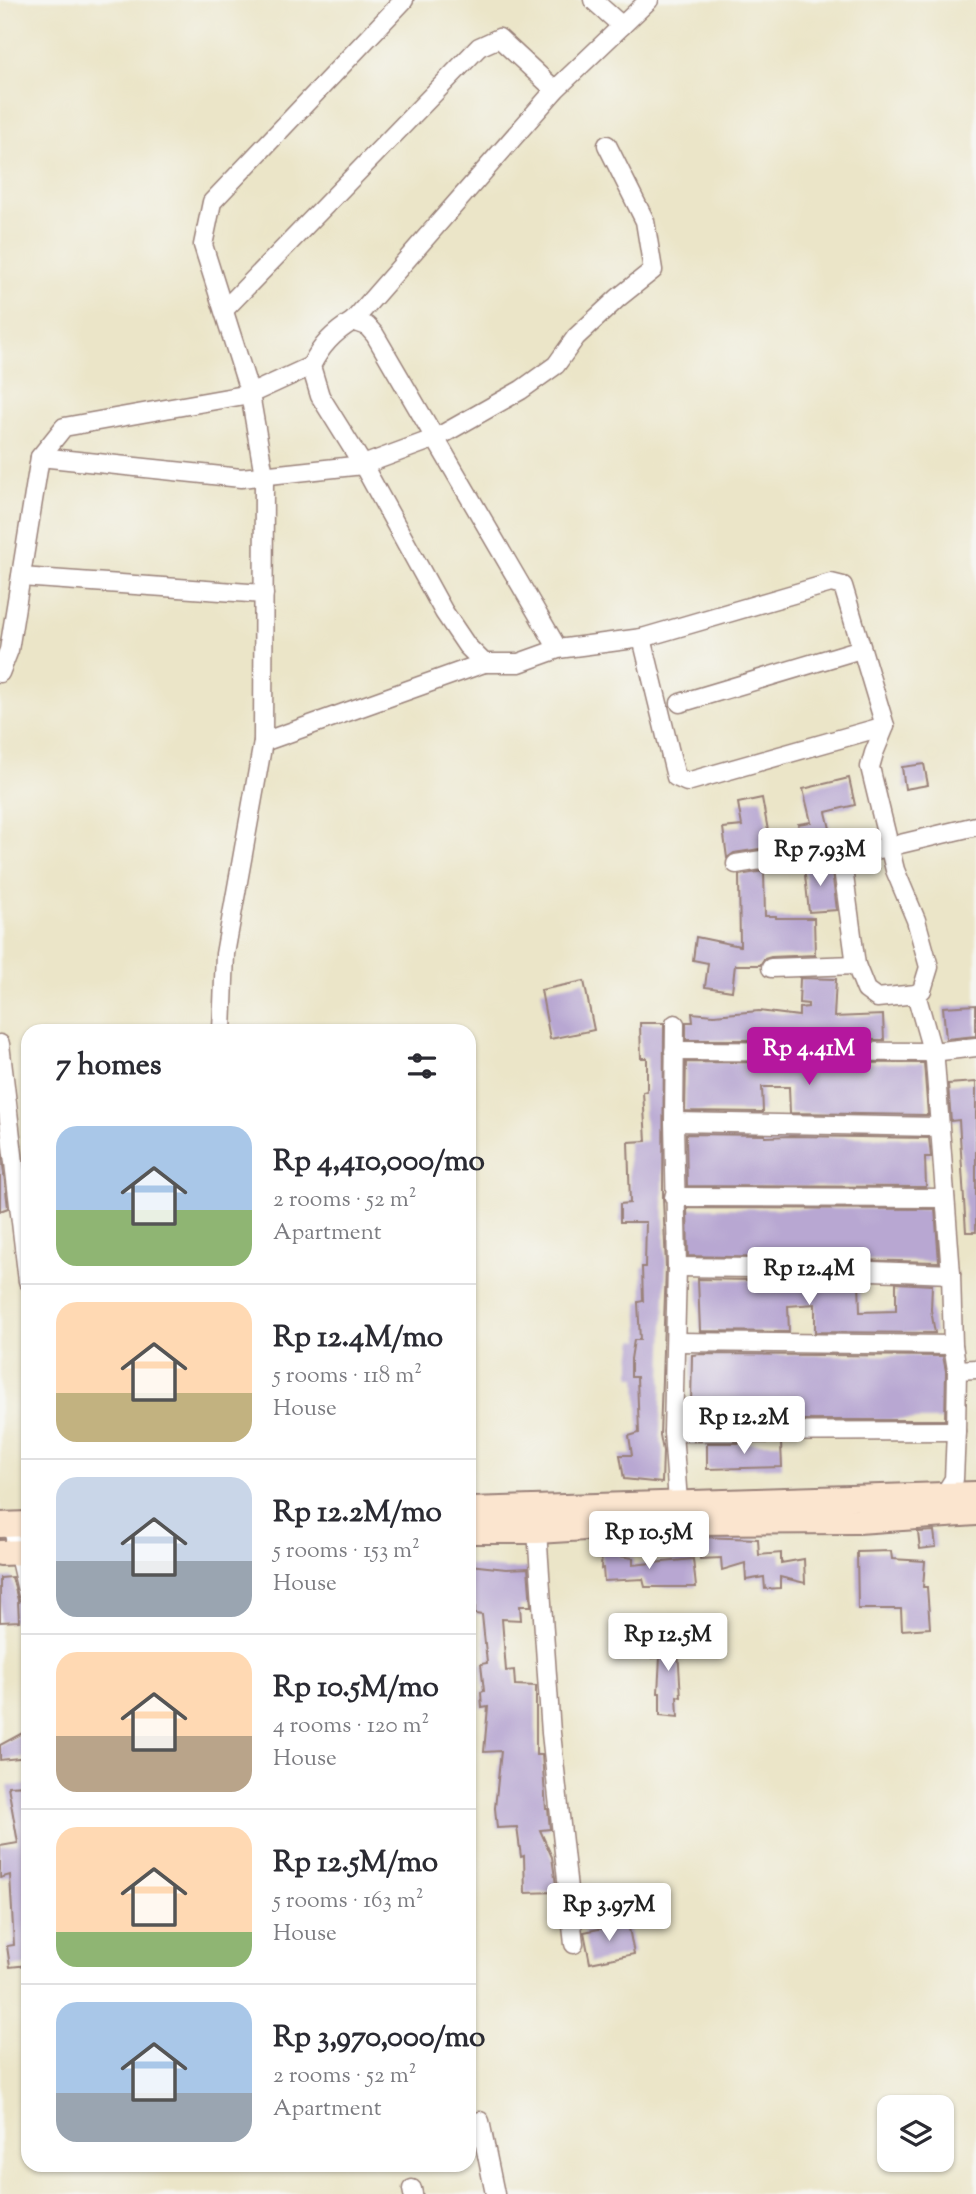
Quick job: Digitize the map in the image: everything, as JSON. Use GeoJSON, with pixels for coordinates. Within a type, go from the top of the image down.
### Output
{"type":"FeatureCollection","features":[{"type":"Feature","properties":{"kind":"main road"},"geometry":{"type":"LineString","coordinates":[[476,1531],[537,1531],[753,1510],[976,1494]]}},
{"type":"Feature","properties":{"kind":"main road"},"geometry":{"type":"LineString","coordinates":[[476,1510],[678,1502],[858,1521],[976,1513]]}},
{"type":"Feature","properties":{"kind":"street"},"geometry":{"type":"LineString","coordinates":[[222,1024],[225,954],[263,742],[264,475],[250,394],[203,245],[212,202],[404,0]]}},
{"type":"Feature","properties":{"kind":"street"},"geometry":{"type":"LineString","coordinates":[[593,0],[622,26]]}},
{"type":"Feature","properties":{"kind":"street"},"geometry":{"type":"LineString","coordinates":[[0,673],[9,650],[40,457],[64,427],[250,394],[311,366],[320,348],[338,330],[353,321],[555,90],[649,0]]}},
{"type":"Feature","properties":{"kind":"street"},"geometry":{"type":"LineString","coordinates":[[225,309],[479,47],[499,38],[555,90]]}},
{"type":"Feature","properties":{"kind":"street"},"geometry":{"type":"LineString","coordinates":[[40,457],[242,478],[363,465],[436,438],[521,390],[556,365],[576,337],[653,270],[645,221],[607,145]]}},
{"type":"Feature","properties":{"kind":"street"},"geometry":{"type":"LineString","coordinates":[[353,321],[367,326],[374,335],[558,649]]}},
{"type":"Feature","properties":{"kind":"street"},"geometry":{"type":"LineString","coordinates":[[311,366],[320,396],[363,465],[444,612],[467,646],[484,663]]}},
{"type":"Feature","properties":{"kind":"street"},"geometry":{"type":"LineString","coordinates":[[21,577],[264,594]]}},
{"type":"Feature","properties":{"kind":"street"},"geometry":{"type":"LineString","coordinates":[[263,742],[484,663],[519,663],[558,649],[642,638],[831,583],[843,586],[885,726],[870,767],[895,870],[925,946],[929,967],[922,990],[916,995],[877,998],[866,990],[856,965],[842,853]]}},
{"type":"Feature","properties":{"kind":"street"},"geometry":{"type":"LineString","coordinates":[[642,638],[676,777],[687,782],[885,726]]}},
{"type":"Feature","properties":{"kind":"street"},"geometry":{"type":"LineString","coordinates":[[680,703],[861,649]]}},
{"type":"Feature","properties":{"kind":"street"},"geometry":{"type":"LineString","coordinates":[[736,864],[786,856],[842,853],[890,846],[976,826]]}},
{"type":"Feature","properties":{"kind":"street"},"geometry":{"type":"LineString","coordinates":[[771,968],[856,965]]}},
{"type":"Feature","properties":{"kind":"street"},"geometry":{"type":"LineString","coordinates":[[916,995],[935,1061],[951,1274],[953,1345],[957,1370],[954,1479],[944,1495]]}},
{"type":"Feature","properties":{"kind":"street"},"geometry":{"type":"LineString","coordinates":[[675,1024],[674,1197],[677,1268],[673,1432],[678,1502]]}},
{"type":"Feature","properties":{"kind":"street"},"geometry":{"type":"LineString","coordinates":[[0,1044],[21,1220]]}},
{"type":"Feature","properties":{"kind":"street"},"geometry":{"type":"LineString","coordinates":[[674,1051],[932,1052],[976,1047]]}},
{"type":"Feature","properties":{"kind":"street"},"geometry":{"type":"LineString","coordinates":[[674,1122],[939,1127]]}},
{"type":"Feature","properties":{"kind":"street"},"geometry":{"type":"LineString","coordinates":[[674,1197],[945,1198]]}},
{"type":"Feature","properties":{"kind":"street"},"geometry":{"type":"LineString","coordinates":[[677,1268],[820,1269],[951,1274]]}},
{"type":"Feature","properties":{"kind":"street"},"geometry":{"type":"LineString","coordinates":[[676,1342],[953,1345]]}},
{"type":"Feature","properties":{"kind":"street"},"geometry":{"type":"LineString","coordinates":[[957,1370],[976,1368]]}},
{"type":"Feature","properties":{"kind":"street"},"geometry":{"type":"LineString","coordinates":[[673,1432],[956,1431]]}},
{"type":"Feature","properties":{"kind":"street"},"geometry":{"type":"LineString","coordinates":[[13,1524],[21,1570]]}},
{"type":"Feature","properties":{"kind":"street"},"geometry":{"type":"LineString","coordinates":[[537,1531],[551,1733],[574,1944]]}},
{"type":"Feature","properties":{"kind":"street"},"geometry":{"type":"LineString","coordinates":[[480,2121],[495,2194]]}},
{"type":"Feature","properties":{"kind":"building"},"geometry":{"type":"Polygon","coordinates":[[[924,764],[928,785],[905,789],[902,767],[924,764]]]}},
{"type":"Feature","properties":{"kind":"building"},"geometry":{"type":"Polygon","coordinates":[[[849,778],[855,805],[826,812],[833,841],[734,853],[727,858],[723,828],[742,826],[738,803],[762,798],[769,836],[800,832],[798,824],[811,822],[803,789],[849,778]]]}},
{"type":"Feature","properties":{"kind":"building"},"geometry":{"type":"Polygon","coordinates":[[[831,864],[837,910],[809,912],[804,866],[831,864]]]}},
{"type":"Feature","properties":{"kind":"building"},"geometry":{"type":"Polygon","coordinates":[[[764,871],[765,916],[814,918],[815,955],[771,957],[764,959],[760,965],[735,965],[732,991],[705,987],[708,963],[693,960],[696,937],[740,946],[739,875],[764,871]]]}},
{"type":"Feature","properties":{"kind":"building"},"geometry":{"type":"Polygon","coordinates":[[[800,978],[836,979],[834,1017],[883,1015],[884,1040],[686,1040],[686,1022],[693,1022],[692,1013],[714,1015],[759,1011],[799,1016],[799,1008],[808,1007],[808,1004],[799,1003],[800,978]]]}},
{"type":"Feature","properties":{"kind":"building"},"geometry":{"type":"Polygon","coordinates":[[[584,981],[594,1030],[550,1039],[541,990],[584,981]]]}},
{"type":"Feature","properties":{"kind":"building"},"geometry":{"type":"Polygon","coordinates":[[[976,1005],[976,1036],[946,1039],[943,1007],[976,1005]]]}},
{"type":"Feature","properties":{"kind":"building"},"geometry":{"type":"Polygon","coordinates":[[[640,1023],[664,1023],[663,1198],[666,1267],[660,1435],[663,1451],[662,1483],[624,1479],[620,1455],[632,1455],[629,1436],[639,1433],[637,1377],[631,1377],[631,1359],[634,1340],[640,1340],[638,1302],[643,1301],[642,1267],[645,1267],[646,1222],[620,1222],[620,1204],[630,1203],[628,1142],[646,1141],[643,1092],[647,1091],[647,1058],[641,1058],[640,1023]]]}},
{"type":"Feature","properties":{"kind":"building"},"geometry":{"type":"Polygon","coordinates":[[[686,1062],[924,1063],[928,1115],[790,1113],[789,1087],[762,1087],[763,1112],[685,1111],[686,1062]]]}},
{"type":"Feature","properties":{"kind":"building"},"geometry":{"type":"Polygon","coordinates":[[[976,1082],[976,1232],[966,1232],[959,1120],[951,1121],[948,1084],[976,1082]]]}},
{"type":"Feature","properties":{"kind":"building"},"geometry":{"type":"Polygon","coordinates":[[[686,1134],[929,1138],[931,1157],[925,1157],[926,1187],[687,1186],[686,1134]]]}},
{"type":"Feature","properties":{"kind":"building"},"geometry":{"type":"Polygon","coordinates":[[[0,1141],[8,1208],[0,1211],[0,1141]]]}},
{"type":"Feature","properties":{"kind":"building"},"geometry":{"type":"Polygon","coordinates":[[[687,1208],[935,1209],[939,1262],[688,1256],[687,1208]]]}},
{"type":"Feature","properties":{"kind":"building"},"geometry":{"type":"Polygon","coordinates":[[[698,1279],[859,1282],[860,1312],[896,1311],[896,1283],[932,1285],[931,1310],[935,1333],[815,1332],[815,1304],[788,1306],[789,1332],[700,1331],[698,1279]]]}},
{"type":"Feature","properties":{"kind":"building"},"geometry":{"type":"Polygon","coordinates":[[[692,1355],[943,1356],[946,1371],[945,1420],[719,1420],[718,1404],[691,1405],[692,1355]]]}},
{"type":"Feature","properties":{"kind":"building"},"geometry":{"type":"Polygon","coordinates":[[[707,1443],[781,1443],[782,1467],[707,1469],[707,1443]]]}},
{"type":"Feature","properties":{"kind":"building"},"geometry":{"type":"Polygon","coordinates":[[[934,1531],[936,1547],[920,1549],[918,1532],[934,1531]]]}},
{"type":"Feature","properties":{"kind":"building"},"geometry":{"type":"Polygon","coordinates":[[[700,1537],[758,1539],[759,1555],[781,1553],[781,1563],[804,1559],[805,1583],[780,1577],[780,1588],[765,1589],[764,1577],[746,1580],[745,1563],[722,1570],[721,1558],[700,1559],[700,1537]]]}},
{"type":"Feature","properties":{"kind":"building"},"geometry":{"type":"Polygon","coordinates":[[[602,1551],[619,1552],[619,1556],[633,1558],[633,1565],[693,1559],[696,1587],[645,1587],[643,1579],[604,1581],[603,1568],[601,1569],[602,1551]]]}},
{"type":"Feature","properties":{"kind":"building"},"geometry":{"type":"Polygon","coordinates":[[[891,1551],[892,1559],[925,1561],[923,1587],[927,1587],[930,1628],[902,1630],[901,1609],[858,1609],[857,1552],[891,1551]]]}},
{"type":"Feature","properties":{"kind":"building"},"geometry":{"type":"Polygon","coordinates":[[[476,1566],[528,1568],[531,1606],[520,1606],[521,1620],[502,1619],[506,1671],[514,1670],[515,1685],[536,1686],[536,1755],[542,1755],[550,1829],[540,1830],[552,1857],[557,1892],[525,1893],[524,1856],[521,1857],[517,1827],[497,1828],[495,1808],[501,1751],[484,1752],[488,1707],[482,1708],[481,1692],[484,1691],[481,1664],[487,1663],[482,1615],[476,1614],[476,1566]]]}},
{"type":"Feature","properties":{"kind":"building"},"geometry":{"type":"Polygon","coordinates":[[[12,1577],[18,1600],[19,1621],[0,1622],[0,1578],[12,1577]]]}},
{"type":"Feature","properties":{"kind":"building"},"geometry":{"type":"Polygon","coordinates":[[[655,1634],[677,1634],[681,1697],[677,1696],[678,1717],[660,1715],[660,1657],[652,1658],[655,1634]]]}},
{"type":"Feature","properties":{"kind":"building"},"geometry":{"type":"Polygon","coordinates":[[[21,1734],[21,1758],[0,1760],[0,1745],[21,1734]]]}},
{"type":"Feature","properties":{"kind":"building"},"geometry":{"type":"Polygon","coordinates":[[[21,1785],[21,1966],[10,1967],[7,1946],[14,1945],[10,1875],[0,1878],[0,1846],[18,1843],[8,1786],[21,1785]]]}},
{"type":"Feature","properties":{"kind":"building"},"geometry":{"type":"Polygon","coordinates":[[[628,1923],[634,1954],[590,1963],[584,1932],[628,1923]]]}}]}
